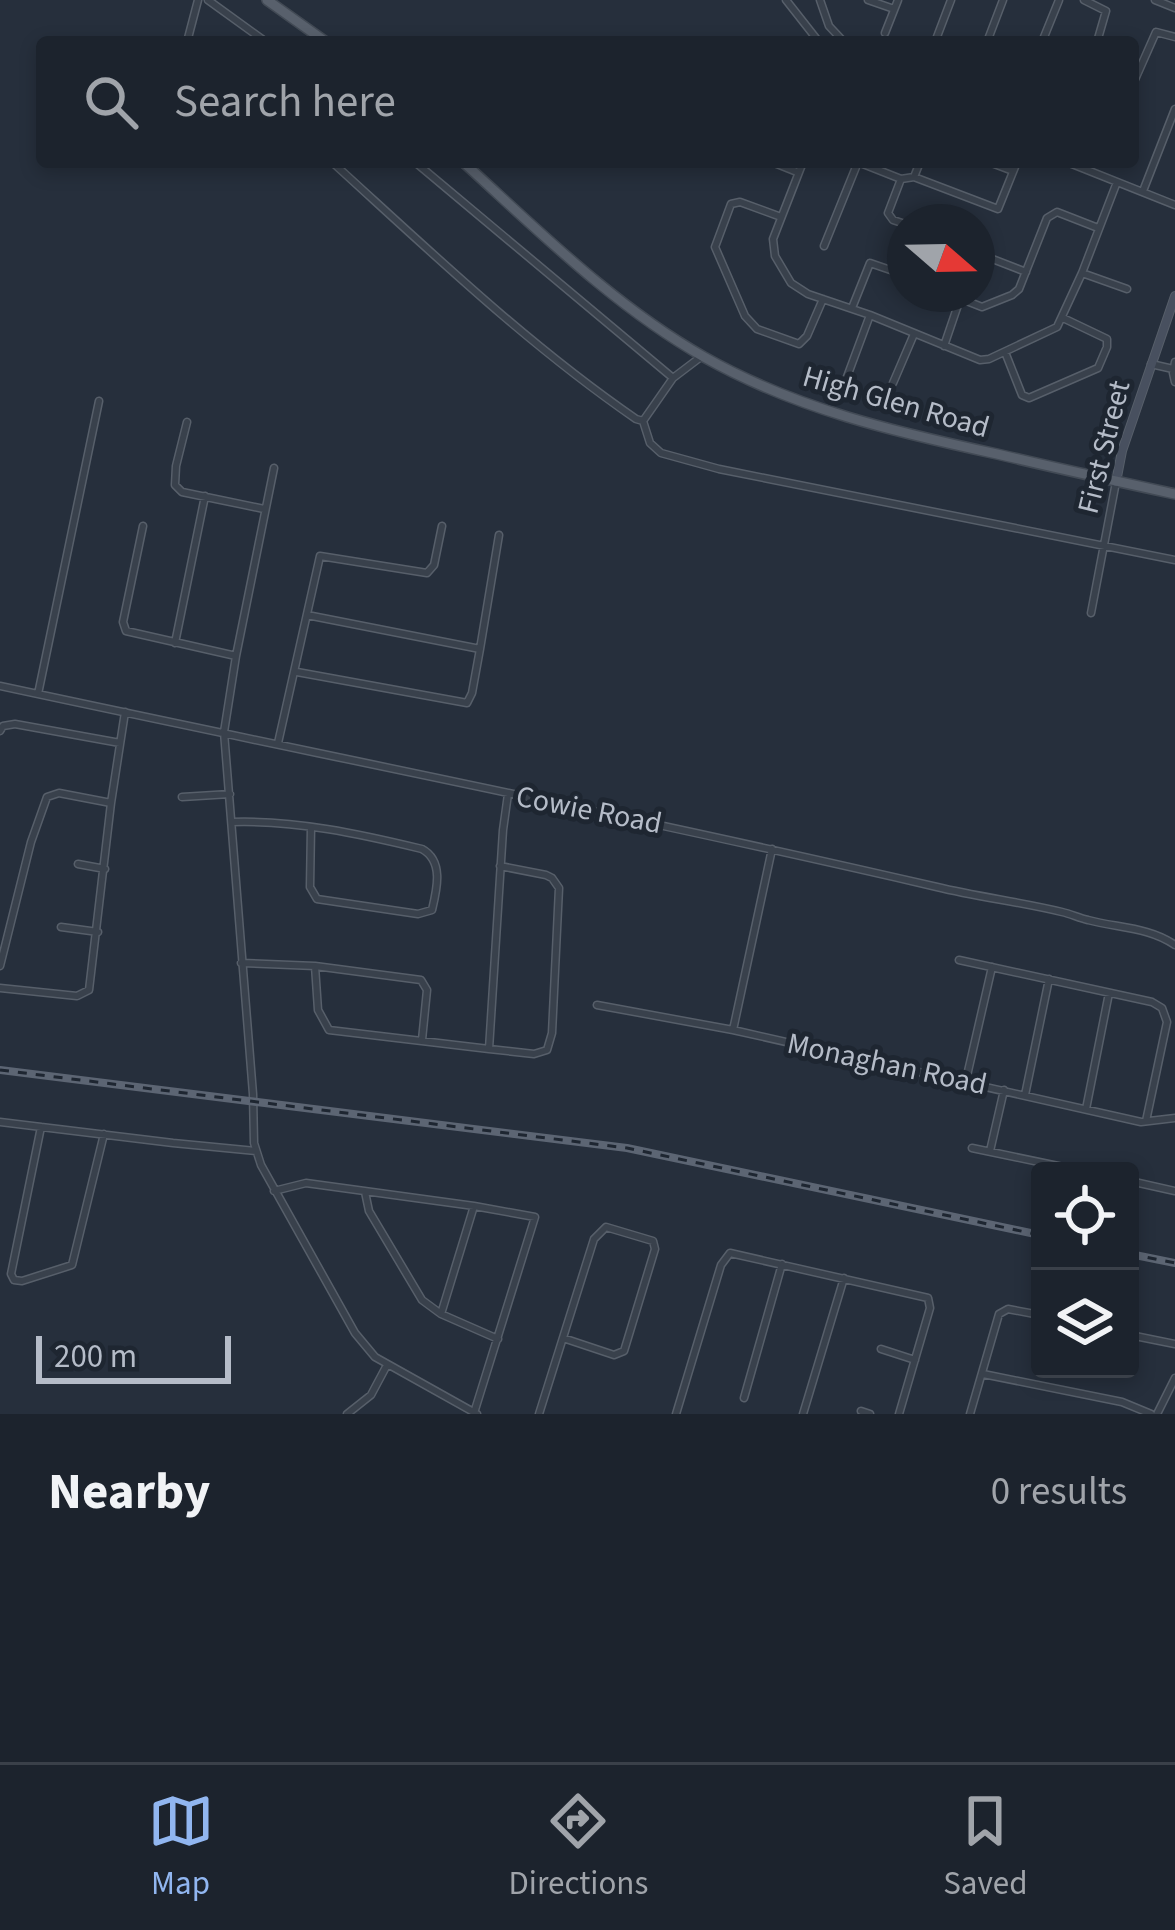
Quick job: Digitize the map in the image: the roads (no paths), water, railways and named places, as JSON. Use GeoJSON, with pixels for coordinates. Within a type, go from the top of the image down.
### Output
{"type":"FeatureCollection","features":[{"type":"Feature","properties":{"kind":"main road"},"geometry":{"type":"LineString","coordinates":[[267,0],[318,36]]}},
{"type":"Feature","properties":{"kind":"main road","name":"High Glen Road"},"geometry":{"type":"LineString","coordinates":[[470,168],[645,319],[702,356],[775,392],[915,438],[1175,494]]}},
{"type":"Feature","properties":{"kind":"street"},"geometry":{"type":"LineString","coordinates":[[189,36],[203,0],[257,36]]}},
{"type":"Feature","properties":{"kind":"street"},"geometry":{"type":"LineString","coordinates":[[786,0],[814,36]]}},
{"type":"Feature","properties":{"kind":"street"},"geometry":{"type":"LineString","coordinates":[[820,0],[829,26],[839,36]]}},
{"type":"Feature","properties":{"kind":"street"},"geometry":{"type":"LineString","coordinates":[[868,0],[896,4],[885,33]]}},
{"type":"Feature","properties":{"kind":"street"},"geometry":{"type":"LineString","coordinates":[[937,36],[951,0]]}},
{"type":"Feature","properties":{"kind":"street"},"geometry":{"type":"LineString","coordinates":[[989,36],[1003,0]]}},
{"type":"Feature","properties":{"kind":"street"},"geometry":{"type":"LineString","coordinates":[[1044,36],[1059,0]]}},
{"type":"Feature","properties":{"kind":"street"},"geometry":{"type":"LineString","coordinates":[[1084,0],[1106,11],[1099,36]]}},
{"type":"Feature","properties":{"kind":"street"},"geometry":{"type":"LineString","coordinates":[[1155,0],[1175,8]]}},
{"type":"Feature","properties":{"kind":"street"},"geometry":{"type":"LineString","coordinates":[[1139,70],[1156,32],[1175,38]]}},
{"type":"Feature","properties":{"kind":"street"},"geometry":{"type":"LineString","coordinates":[[1142,191],[1175,109]]}},
{"type":"Feature","properties":{"kind":"street"},"geometry":{"type":"LineString","coordinates":[[339,168],[540,346],[592,389],[643,421]]}},
{"type":"Feature","properties":{"kind":"street"},"geometry":{"type":"LineString","coordinates":[[422,168],[673,378]]}},
{"type":"Feature","properties":{"kind":"street"},"geometry":{"type":"LineString","coordinates":[[788,168],[799,172]]}},
{"type":"Feature","properties":{"kind":"street"},"geometry":{"type":"LineString","coordinates":[[801,168],[772,244],[796,288],[980,360],[1052,332],[1063,318],[1117,182]]}},
{"type":"Feature","properties":{"kind":"street"},"geometry":{"type":"LineString","coordinates":[[824,246],[855,168]]}},
{"type":"Feature","properties":{"kind":"street"},"geometry":{"type":"LineString","coordinates":[[873,168],[901,179],[914,177],[995,209],[1000,207],[1014,168]]}},
{"type":"Feature","properties":{"kind":"street"},"geometry":{"type":"LineString","coordinates":[[914,177],[918,168]]}},
{"type":"Feature","properties":{"kind":"street"},"geometry":{"type":"LineString","coordinates":[[1005,168],[1013,171]]}},
{"type":"Feature","properties":{"kind":"street"},"geometry":{"type":"LineString","coordinates":[[1082,168],[1175,205]]}},
{"type":"Feature","properties":{"kind":"street"},"geometry":{"type":"LineString","coordinates":[[1097,174],[1100,168]]}},
{"type":"Feature","properties":{"kind":"street"},"geometry":{"type":"LineString","coordinates":[[892,204],[901,179]]}},
{"type":"Feature","properties":{"kind":"street"},"geometry":{"type":"LineString","coordinates":[[781,217],[740,202],[731,204],[718,237],[717,254],[745,316],[757,329],[799,344],[823,299]]}},
{"type":"Feature","properties":{"kind":"street"},"geometry":{"type":"LineString","coordinates":[[995,302],[1019,289],[1050,214],[1057,212],[1098,228]]}},
{"type":"Feature","properties":{"kind":"street"},"geometry":{"type":"LineString","coordinates":[[995,260],[1026,272]]}},
{"type":"Feature","properties":{"kind":"street"},"geometry":{"type":"LineString","coordinates":[[852,309],[870,262],[887,268]]}},
{"type":"Feature","properties":{"kind":"street"},"geometry":{"type":"LineString","coordinates":[[1082,273],[1127,289]]}},
{"type":"Feature","properties":{"kind":"street","name":"First Street"},"geometry":{"type":"LineString","coordinates":[[1091,613],[1122,452],[1175,296]]}},
{"type":"Feature","properties":{"kind":"street"},"geometry":{"type":"LineString","coordinates":[[944,346],[956,312]]}},
{"type":"Feature","properties":{"kind":"street"},"geometry":{"type":"LineString","coordinates":[[841,393],[869,315]]}},
{"type":"Feature","properties":{"kind":"street"},"geometry":{"type":"LineString","coordinates":[[1005,352],[1027,398],[1095,370],[1108,347],[1107,339],[1063,318]]}},
{"type":"Feature","properties":{"kind":"street"},"geometry":{"type":"LineString","coordinates":[[893,382],[914,334]]}},
{"type":"Feature","properties":{"kind":"street"},"geometry":{"type":"LineString","coordinates":[[643,421],[673,378],[702,356]]}},
{"type":"Feature","properties":{"kind":"street"},"geometry":{"type":"LineString","coordinates":[[1151,364],[1174,365],[1175,382]]}},
{"type":"Feature","properties":{"kind":"street"},"geometry":{"type":"LineString","coordinates":[[38,694],[98,401]]}},
{"type":"Feature","properties":{"kind":"street"},"geometry":{"type":"LineString","coordinates":[[643,421],[650,443],[661,453],[719,469],[1175,560]]}},
{"type":"Feature","properties":{"kind":"street"},"geometry":{"type":"LineString","coordinates":[[187,422],[175,485],[182,492],[265,509]]}},
{"type":"Feature","properties":{"kind":"street"},"geometry":{"type":"LineString","coordinates":[[274,468],[224,732],[256,1150],[274,1191],[355,1333],[375,1357],[476,1413],[536,1217],[306,1184],[274,1191]]}},
{"type":"Feature","properties":{"kind":"street"},"geometry":{"type":"LineString","coordinates":[[175,643],[206,496]]}},
{"type":"Feature","properties":{"kind":"street"},"geometry":{"type":"LineString","coordinates":[[143,526],[123,622],[126,632],[236,656]]}},
{"type":"Feature","properties":{"kind":"street"},"geometry":{"type":"LineString","coordinates":[[278,743],[320,556],[427,573],[434,565],[442,526]]}},
{"type":"Feature","properties":{"kind":"street"},"geometry":{"type":"LineString","coordinates":[[296,672],[467,703],[499,535]]}},
{"type":"Feature","properties":{"kind":"street"},"geometry":{"type":"LineString","coordinates":[[308,615],[480,649]]}},
{"type":"Feature","properties":{"kind":"street","name":"Cowie Road"},"geometry":{"type":"LineString","coordinates":[[0,686],[772,849],[1146,932],[1175,945]]}},
{"type":"Feature","properties":{"kind":"street"},"geometry":{"type":"LineString","coordinates":[[0,988],[77,996],[92,984],[125,712]]}},
{"type":"Feature","properties":{"kind":"street"},"geometry":{"type":"LineString","coordinates":[[0,730],[21,724],[120,743]]}},
{"type":"Feature","properties":{"kind":"street"},"geometry":{"type":"LineString","coordinates":[[0,966],[47,797],[59,793],[111,803]]}},
{"type":"Feature","properties":{"kind":"street"},"geometry":{"type":"LineString","coordinates":[[182,797],[230,794]]}},
{"type":"Feature","properties":{"kind":"street"},"geometry":{"type":"LineString","coordinates":[[489,1049],[508,794]]}},
{"type":"Feature","properties":{"kind":"street"},"geometry":{"type":"LineString","coordinates":[[232,822],[311,827],[430,853],[437,871],[432,910],[418,914],[316,899],[310,887],[311,827]]}},
{"type":"Feature","properties":{"kind":"street"},"geometry":{"type":"LineString","coordinates":[[733,1030],[772,849]]}},
{"type":"Feature","properties":{"kind":"street"},"geometry":{"type":"LineString","coordinates":[[78,864],[105,869]]}},
{"type":"Feature","properties":{"kind":"street"},"geometry":{"type":"LineString","coordinates":[[315,966],[318,1010],[329,1030],[544,1053],[551,1041],[559,888],[547,875],[500,866]]}},
{"type":"Feature","properties":{"kind":"street"},"geometry":{"type":"LineString","coordinates":[[61,927],[98,932]]}},
{"type":"Feature","properties":{"kind":"street"},"geometry":{"type":"LineString","coordinates":[[959,960],[1152,1001],[1162,1008],[1167,1022],[1146,1121]]}},
{"type":"Feature","properties":{"kind":"street"},"geometry":{"type":"LineString","coordinates":[[242,963],[315,966],[421,980],[427,990],[422,1041]]}},
{"type":"Feature","properties":{"kind":"street"},"geometry":{"type":"LineString","coordinates":[[966,1081],[992,967]]}},
{"type":"Feature","properties":{"kind":"street"},"geometry":{"type":"LineString","coordinates":[[1025,1095],[1049,979]]}},
{"type":"Feature","properties":{"kind":"street"},"geometry":{"type":"LineString","coordinates":[[1086,1109],[1109,993]]}},
{"type":"Feature","properties":{"kind":"street","name":"Monaghan Road"},"geometry":{"type":"LineString","coordinates":[[597,1005],[733,1030],[1146,1121],[1175,1118]]}},
{"type":"Feature","properties":{"kind":"street"},"geometry":{"type":"LineString","coordinates":[[989,1151],[1004,1090]]}},
{"type":"Feature","properties":{"kind":"street"},"geometry":{"type":"LineString","coordinates":[[0,1121],[256,1150]]}},
{"type":"Feature","properties":{"kind":"street"},"geometry":{"type":"LineString","coordinates":[[41,1126],[11,1274],[14,1280],[72,1265],[104,1134]]}},
{"type":"Feature","properties":{"kind":"street"},"geometry":{"type":"LineString","coordinates":[[972,1148],[1040,1162]]}},
{"type":"Feature","properties":{"kind":"street"},"geometry":{"type":"LineString","coordinates":[[1139,1183],[1175,1191]]}},
{"type":"Feature","properties":{"kind":"street"},"geometry":{"type":"LineString","coordinates":[[364,1192],[369,1211],[422,1300],[441,1314],[499,1339]]}},
{"type":"Feature","properties":{"kind":"street"},"geometry":{"type":"LineString","coordinates":[[441,1314],[474,1206]]}},
{"type":"Feature","properties":{"kind":"street"},"geometry":{"type":"LineString","coordinates":[[539,1414],[594,1239],[599,1231],[606,1227],[653,1241],[655,1249],[624,1351],[614,1355],[563,1338]]}},
{"type":"Feature","properties":{"kind":"street"},"geometry":{"type":"LineString","coordinates":[[676,1414],[730,1253],[928,1298],[930,1308],[899,1414]]}},
{"type":"Feature","properties":{"kind":"street"},"geometry":{"type":"LineString","coordinates":[[744,1398],[782,1264]]}},
{"type":"Feature","properties":{"kind":"street"},"geometry":{"type":"LineString","coordinates":[[803,1414],[844,1278]]}},
{"type":"Feature","properties":{"kind":"street"},"geometry":{"type":"LineString","coordinates":[[970,1414],[999,1314],[1008,1309],[1031,1314]]}},
{"type":"Feature","properties":{"kind":"street"},"geometry":{"type":"LineString","coordinates":[[1139,1337],[1175,1345]]}},
{"type":"Feature","properties":{"kind":"street"},"geometry":{"type":"LineString","coordinates":[[881,1349],[915,1360]]}},
{"type":"Feature","properties":{"kind":"street"},"geometry":{"type":"LineString","coordinates":[[347,1414],[371,1395],[387,1365]]}},
{"type":"Feature","properties":{"kind":"street"},"geometry":{"type":"LineString","coordinates":[[983,1374],[1122,1402],[1154,1414],[1175,1378]]}},
{"type":"Feature","properties":{"kind":"railway"},"geometry":{"type":"LineString","coordinates":[[0,1070],[627,1148],[1031,1233]]}},
{"type":"Feature","properties":{"kind":"railway"},"geometry":{"type":"LineString","coordinates":[[1139,1256],[1175,1263]]}}]}
